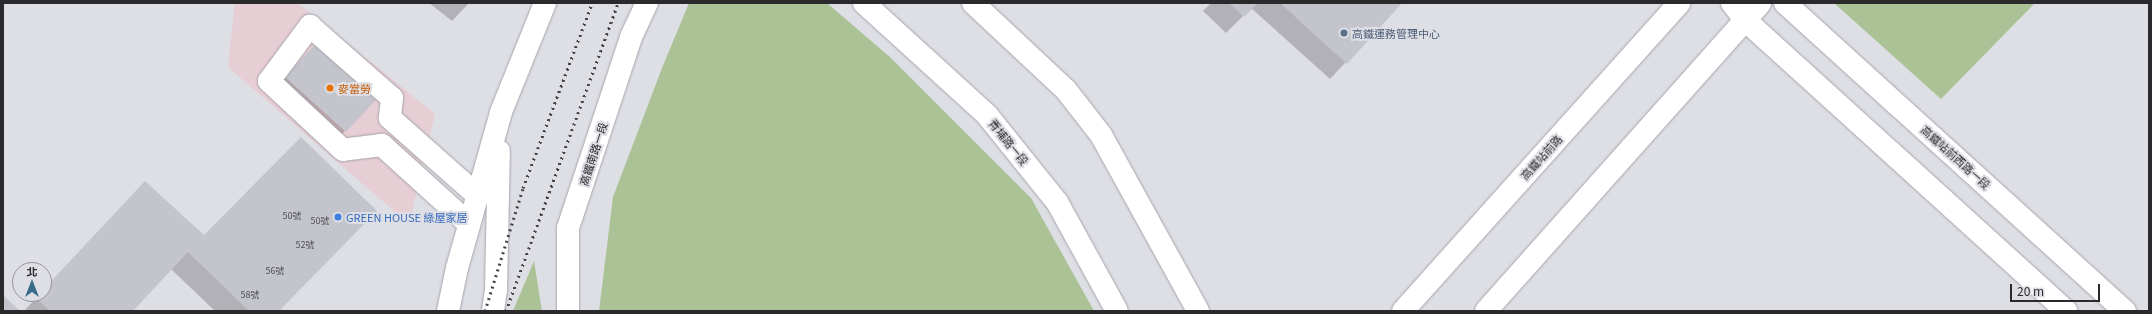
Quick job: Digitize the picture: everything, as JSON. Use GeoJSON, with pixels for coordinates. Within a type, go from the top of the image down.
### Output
{"type":"FeatureCollection","features":[{"type":"Feature","properties":{"kind":"street"},"geometry":{"type":"LineString","coordinates":[[448,311],[469,224],[501,112],[545,3]]}},
{"type":"Feature","properties":{"kind":"street","name":"高鐵南路一段"},"geometry":{"type":"LineString","coordinates":[[568,311],[568,228],[631,37],[647,3]]}},
{"type":"Feature","properties":{"kind":"street","name":"青埔路一段"},"geometry":{"type":"LineString","coordinates":[[864,3],[986,115],[1057,202],[1117,311]]}},
{"type":"Feature","properties":{"kind":"street"},"geometry":{"type":"LineString","coordinates":[[973,3],[1066,90],[1101,135],[1198,311]]}},
{"type":"Feature","properties":{"kind":"street","name":"高鐵站前路"},"geometry":{"type":"LineString","coordinates":[[1403,311],[1679,3]]}},
{"type":"Feature","properties":{"kind":"street"},"geometry":{"type":"LineString","coordinates":[[1486,311],[1738,11],[1760,3]]}},
{"type":"Feature","properties":{"kind":"street","name":"高鐵站前西路一段"},"geometry":{"type":"LineString","coordinates":[[1785,3],[2126,311]]}},
{"type":"Feature","properties":{"kind":"street"},"geometry":{"type":"LineString","coordinates":[[1738,11],[2066,311]]}},
{"type":"Feature","properties":{"kind":"street"},"geometry":{"type":"LineString","coordinates":[[469,224],[382,146],[343,150],[269,81],[310,26],[392,98],[390,118],[477,195]]}},
{"type":"Feature","properties":{"kind":"street"},"geometry":{"type":"LineString","coordinates":[[493,311],[496,290],[501,112]]}},
{"type":"Feature","properties":{"kind":"shaded area"},"geometry":{"type":"Polygon","coordinates":[[[235,3],[298,3],[435,114],[409,224],[228,67],[235,3]]]}},
{"type":"Feature","properties":{"kind":"green space"},"geometry":{"type":"Polygon","coordinates":[[[689,3],[827,3],[891,58],[1031,198],[1094,311],[599,311],[613,197],[662,68],[689,3]]]}},
{"type":"Feature","properties":{"kind":"green space"},"geometry":{"type":"Polygon","coordinates":[[[1834,3],[2035,3],[1941,99],[1834,3]]]}},
{"type":"Feature","properties":{"kind":"green space"},"geometry":{"type":"Polygon","coordinates":[[[534,261],[542,311],[513,311],[534,261]]]}},
{"type":"Feature","properties":{"kind":"building"},"geometry":{"type":"Polygon","coordinates":[[[1229,3],[1258,3],[1244,17],[1229,3]]]}},
{"type":"Feature","properties":{"kind":"building","name":"高鐵運務管理中心"},"geometry":{"type":"Polygon","coordinates":[[[1280,3],[1402,3],[1347,64],[1280,3]]]}},
{"type":"Feature","properties":{"kind":"building","name":"麥當勞"},"geometry":{"type":"Polygon","coordinates":[[[315,45],[376,100],[346,132],[285,77],[315,45]]]}},
{"type":"Feature","properties":{"kind":"building"},"geometry":{"type":"Polygon","coordinates":[[[301,137],[377,211],[279,311],[249,311],[188,252],[133,311],[50,311],[40,302],[52,302],[52,280],[145,181],[204,235],[301,137]]]}},
{"type":"Feature","properties":{"kind":"building"},"geometry":{"type":"Polygon","coordinates":[[[3,295],[20,311],[3,311],[3,295]]]}},
{"type":"Feature","properties":{"kind":"railway"},"geometry":{"type":"LineString","coordinates":[[485,311],[523,188],[592,3]]}},
{"type":"Feature","properties":{"kind":"railway"},"geometry":{"type":"LineString","coordinates":[[506,311],[618,3]]}},
{"type":"Feature","properties":{"kind":"place","name":"高鐵運務管理中心"},"geometry":{"type":"Point","coordinates":[1344,33]}},
{"type":"Feature","properties":{"kind":"place","name":"麥當勞"},"geometry":{"type":"Point","coordinates":[330,88]}},
{"type":"Feature","properties":{"kind":"place","name":"GREEN HOUSE 綠屋家居"},"geometry":{"type":"Point","coordinates":[338,217]}}]}
